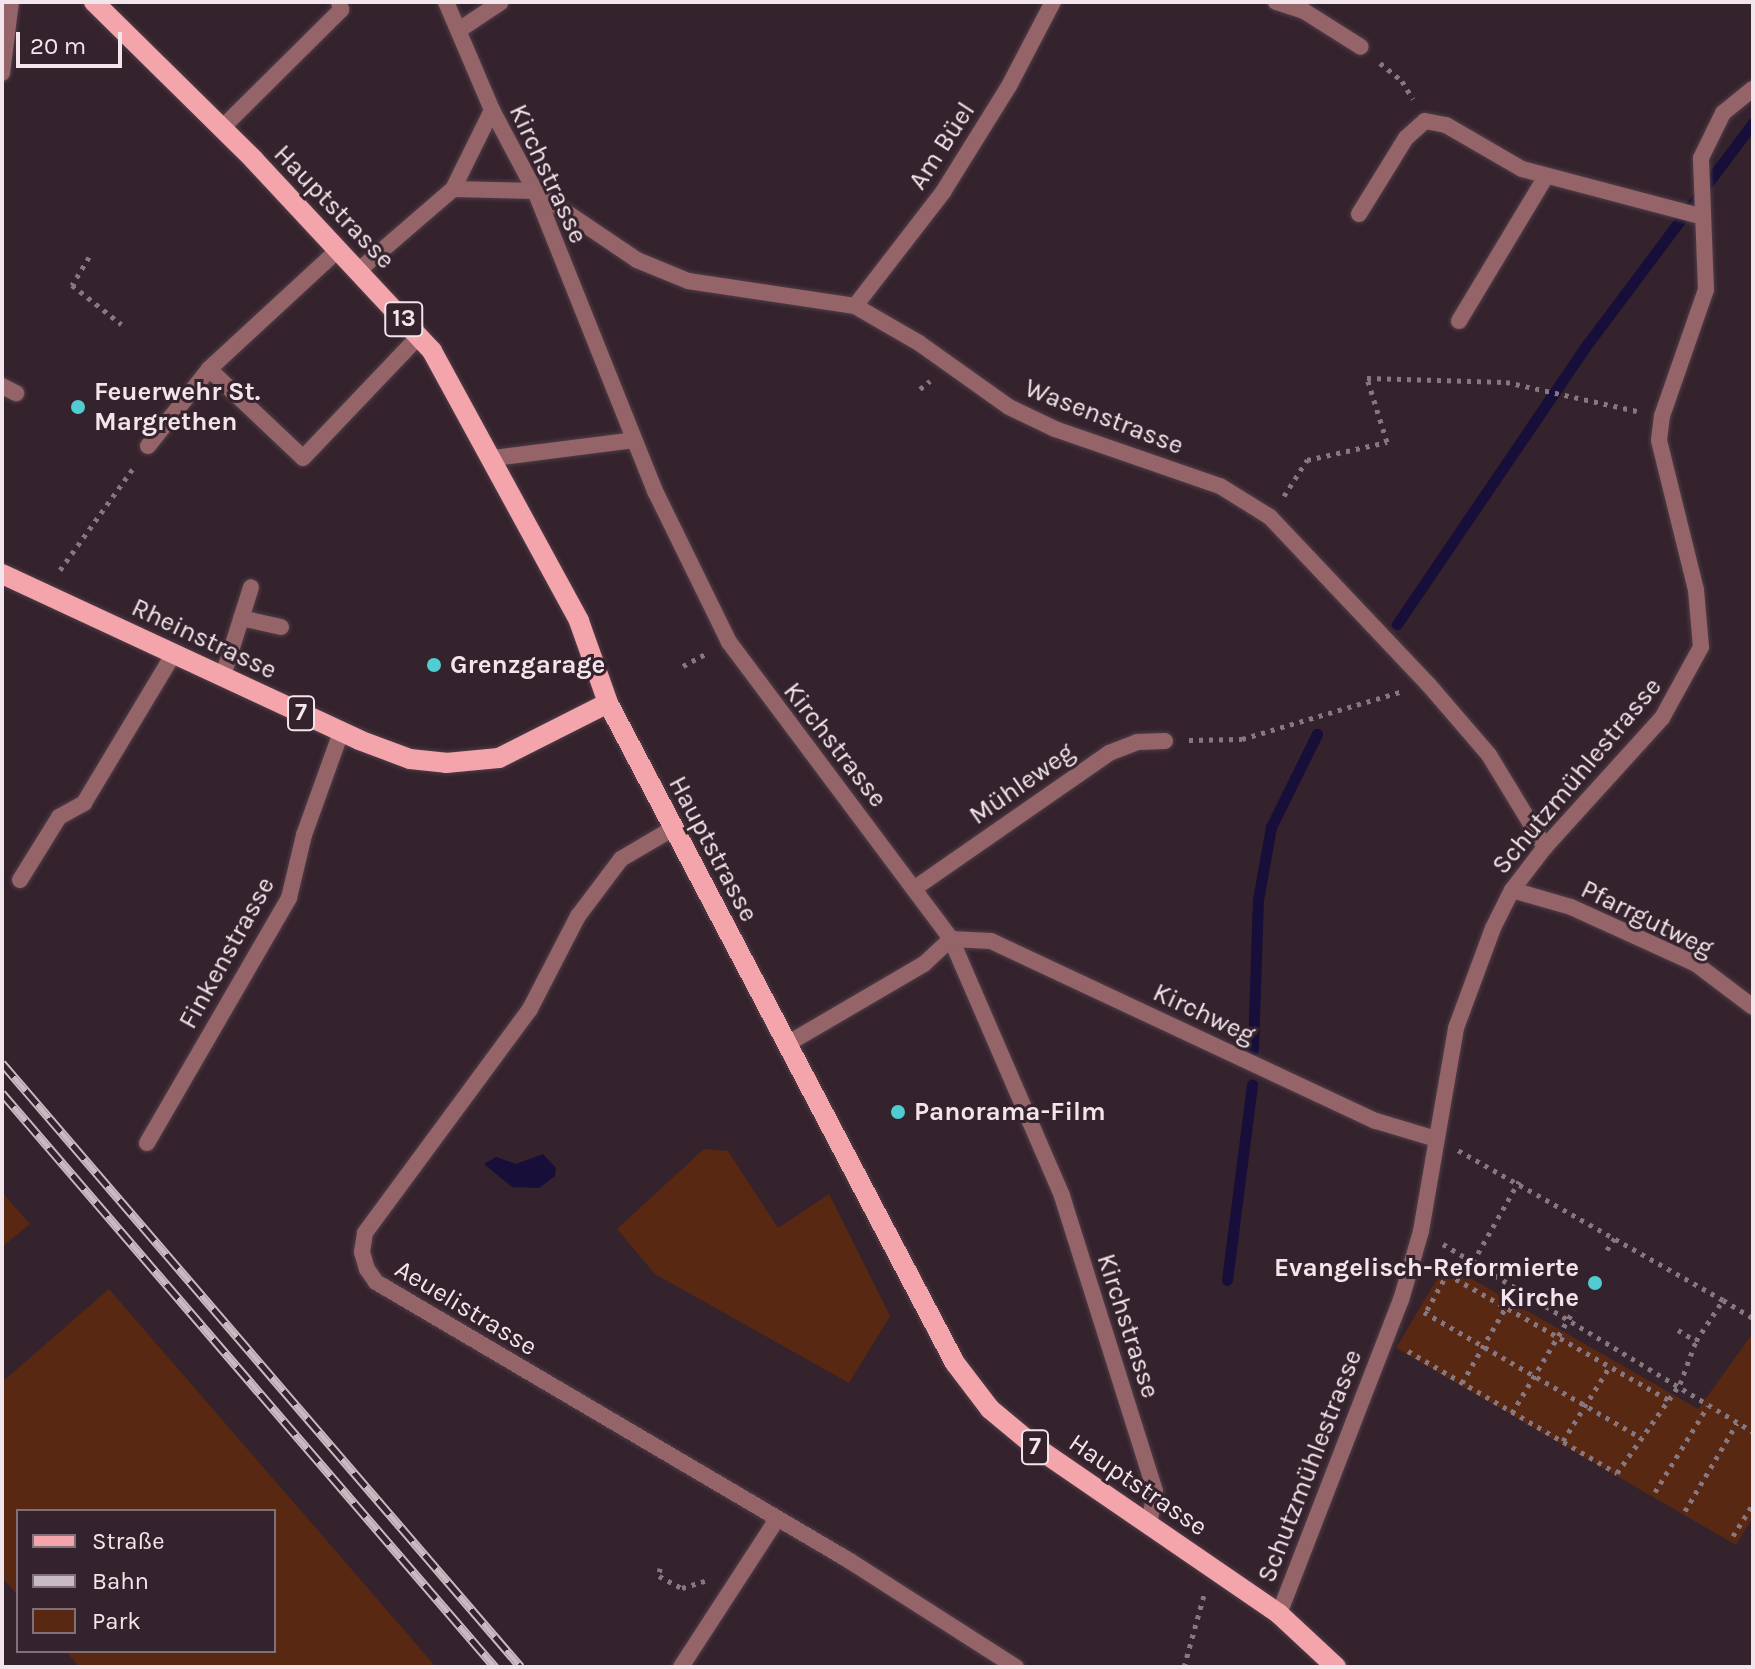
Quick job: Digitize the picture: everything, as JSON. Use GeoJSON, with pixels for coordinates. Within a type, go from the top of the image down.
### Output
{"type":"FeatureCollection","features":[{"type":"Feature","properties":{"kind":"main road","name":"Hauptstrasse"},"geometry":{"type":"LineString","coordinates":[[94,2],[222,128],[419,336],[494,458],[579,621],[608,703],[672,829],[955,1363],[990,1409],[1037,1448],[1279,1614],[1336,1667]]}},
{"type":"Feature","properties":{"kind":"main road","name":"Rheinstrasse"},"geometry":{"type":"LineString","coordinates":[[5,580],[174,653],[341,732],[410,759],[472,761],[499,758],[608,703]]}},
{"type":"Feature","properties":{"kind":"street"},"geometry":{"type":"LineString","coordinates":[[2,73],[11,2]]}},
{"type":"Feature","properties":{"kind":"street"},"geometry":{"type":"LineString","coordinates":[[222,128],[341,10],[339,2]]}},
{"type":"Feature","properties":{"kind":"street","name":"Kirchstrasse"},"geometry":{"type":"LineString","coordinates":[[446,2],[492,110],[535,191],[634,440],[729,642],[951,939],[1062,1196],[1155,1491],[1149,1524]]}},
{"type":"Feature","properties":{"kind":"street"},"geometry":{"type":"LineString","coordinates":[[459,30],[501,2]]}},
{"type":"Feature","properties":{"kind":"street","name":"Am Büel"},"geometry":{"type":"LineString","coordinates":[[855,306],[943,192],[1009,86],[1053,2]]}},
{"type":"Feature","properties":{"kind":"street"},"geometry":{"type":"LineString","coordinates":[[1276,2],[1304,11],[1361,47]]}},
{"type":"Feature","properties":{"kind":"street"},"geometry":{"type":"LineString","coordinates":[[1359,214],[1406,138],[1425,121],[1446,125],[1500,159],[1546,176],[1700,216],[1699,178],[1710,131],[1753,89]]}},
{"type":"Feature","properties":{"kind":"street"},"geometry":{"type":"LineString","coordinates":[[358,271],[453,189],[492,110]]}},
{"type":"Feature","properties":{"kind":"street"},"geometry":{"type":"LineString","coordinates":[[1459,321],[1546,176]]}},
{"type":"Feature","properties":{"kind":"street"},"geometry":{"type":"LineString","coordinates":[[453,189],[535,191]]}},
{"type":"Feature","properties":{"kind":"street","name":"Wasenstrasse"},"geometry":{"type":"LineString","coordinates":[[535,191],[637,260],[688,281],[855,306],[919,343],[1009,407],[1055,429],[1220,486],[1270,517],[1428,684],[1489,755],[1545,847]]}},
{"type":"Feature","properties":{"kind":"street","name":"Schutzmühlestrasse"},"geometry":{"type":"LineString","coordinates":[[1279,1614],[1401,1300],[1421,1231],[1456,1028],[1512,890],[1545,847],[1662,718],[1701,647],[1696,590],[1664,473],[1662,416],[1702,311],[1707,255],[1700,216]]}},
{"type":"Feature","properties":{"kind":"street"},"geometry":{"type":"LineString","coordinates":[[148,446],[209,369],[338,250]]}},
{"type":"Feature","properties":{"kind":"street"},"geometry":{"type":"LineString","coordinates":[[209,369],[303,458],[419,336]]}},
{"type":"Feature","properties":{"kind":"street"},"geometry":{"type":"LineString","coordinates":[[494,458],[634,440]]}},
{"type":"Feature","properties":{"kind":"street"},"geometry":{"type":"LineString","coordinates":[[223,676],[251,587]]}},
{"type":"Feature","properties":{"kind":"street"},"geometry":{"type":"LineString","coordinates":[[241,618],[281,627]]}},
{"type":"Feature","properties":{"kind":"street"},"geometry":{"type":"LineString","coordinates":[[20,880],[59,817],[84,803],[174,653]]}},
{"type":"Feature","properties":{"kind":"street","name":"Finkenstrasse"},"geometry":{"type":"LineString","coordinates":[[147,1143],[289,898],[304,835],[341,732]]}},
{"type":"Feature","properties":{"kind":"street","name":"Mühleweg"},"geometry":{"type":"LineString","coordinates":[[915,888],[1109,753],[1137,742],[1165,741]]}},
{"type":"Feature","properties":{"kind":"street","name":"Aeuelistrasse"},"geometry":{"type":"LineString","coordinates":[[672,829],[621,859],[578,916],[530,1009],[377,1217],[362,1252],[376,1282],[777,1519],[1015,1667]]}},
{"type":"Feature","properties":{"kind":"street","name":"Pfarrgutweg"},"geometry":{"type":"LineString","coordinates":[[1512,890],[1571,907],[1696,964],[1753,1007]]}},
{"type":"Feature","properties":{"kind":"street"},"geometry":{"type":"LineString","coordinates":[[787,1044],[924,964],[951,939]]}},
{"type":"Feature","properties":{"kind":"street","name":"Kirchweg"},"geometry":{"type":"LineString","coordinates":[[951,939],[991,941],[1376,1121],[1436,1139]]}},
{"type":"Feature","properties":{"kind":"street"},"geometry":{"type":"LineString","coordinates":[[681,1667],[777,1519]]}},
{"type":"Feature","properties":{"kind":"path"},"geometry":{"type":"LineString","coordinates":[[1361,47],[1402,81],[1425,121]]}},
{"type":"Feature","properties":{"kind":"path"},"geometry":{"type":"LineString","coordinates":[[89,257],[72,285],[121,324]]}},
{"type":"Feature","properties":{"kind":"path"},"geometry":{"type":"LineString","coordinates":[[1270,517],[1307,460],[1387,442],[1367,378],[1432,376],[1545,390],[1662,416]]}},
{"type":"Feature","properties":{"kind":"path"},"geometry":{"type":"LineString","coordinates":[[60,570],[148,446]]}},
{"type":"Feature","properties":{"kind":"path"},"geometry":{"type":"LineString","coordinates":[[1165,741],[1242,739],[1428,684]]}},
{"type":"Feature","properties":{"kind":"path"},"geometry":{"type":"LineString","coordinates":[[1436,1139],[1519,1181],[1753,1318]]}},
{"type":"Feature","properties":{"kind":"path"},"geometry":{"type":"LineString","coordinates":[[1473,1262],[1519,1181]]}},
{"type":"Feature","properties":{"kind":"path"},"geometry":{"type":"LineString","coordinates":[[1421,1231],[1680,1384],[1708,1406],[1753,1432]]}},
{"type":"Feature","properties":{"kind":"path"},"geometry":{"type":"LineString","coordinates":[[1607,1250],[1616,1236]]}},
{"type":"Feature","properties":{"kind":"path"},"geometry":{"type":"LineString","coordinates":[[1418,1325],[1447,1274],[1669,1400]]}},
{"type":"Feature","properties":{"kind":"path"},"geometry":{"type":"LineString","coordinates":[[1401,1300],[1641,1438]]}},
{"type":"Feature","properties":{"kind":"path"},"geometry":{"type":"LineString","coordinates":[[1411,1337],[1404,1349],[1617,1473],[1680,1384],[1696,1341],[1723,1300]]}},
{"type":"Feature","properties":{"kind":"path"},"geometry":{"type":"LineString","coordinates":[[1462,1383],[1506,1307]]}},
{"type":"Feature","properties":{"kind":"path"},"geometry":{"type":"LineString","coordinates":[[1512,1413],[1574,1310]]}},
{"type":"Feature","properties":{"kind":"path"},"geometry":{"type":"LineString","coordinates":[[1678,1330],[1696,1341]]}},
{"type":"Feature","properties":{"kind":"path"},"geometry":{"type":"LineString","coordinates":[[1563,1441],[1610,1366]]}},
{"type":"Feature","properties":{"kind":"path"},"geometry":{"type":"LineString","coordinates":[[1655,1492],[1708,1406]]}},
{"type":"Feature","properties":{"kind":"path"},"geometry":{"type":"LineString","coordinates":[[1685,1511],[1737,1423]]}},
{"type":"Feature","properties":{"kind":"path"},"geometry":{"type":"LineString","coordinates":[[1733,1536],[1753,1504]]}},
{"type":"Feature","properties":{"kind":"path"},"geometry":{"type":"LineString","coordinates":[[660,1568],[659,1576],[682,1588],[742,1574]]}},
{"type":"Feature","properties":{"kind":"path"},"geometry":{"type":"LineString","coordinates":[[1184,1667],[1205,1591]]}},
{"type":"Feature","properties":{"kind":"green space"},"geometry":{"type":"Polygon","coordinates":[[[704,1149],[728,1151],[778,1228],[829,1194],[890,1316],[849,1383],[655,1274],[617,1229],[704,1149]]]}},
{"type":"Feature","properties":{"kind":"green space"},"geometry":{"type":"Polygon","coordinates":[[[2,1192],[30,1224],[2,1247],[2,1192]]]}},
{"type":"Feature","properties":{"kind":"green space"},"geometry":{"type":"Polygon","coordinates":[[[1446,1264],[1698,1409],[1753,1333],[1753,1517],[1736,1545],[1396,1348],[1446,1264]]]}},
{"type":"Feature","properties":{"kind":"green space"},"geometry":{"type":"Polygon","coordinates":[[[109,1289],[436,1667],[79,1667],[68,1653],[276,1653],[276,1509],[16,1509],[16,1594],[2,1577],[2,1382],[109,1289]]]}},
{"type":"Feature","properties":{"kind":"shaded area"},"geometry":{"type":"Polygon","coordinates":[[[543,1154],[556,1168],[555,1176],[539,1188],[512,1187],[484,1164],[496,1157],[516,1164],[543,1154]]]}},
{"type":"Feature","properties":{"kind":"waterway"},"geometry":{"type":"LineString","coordinates":[[1397,624],[1589,342],[1753,123]]}},
{"type":"Feature","properties":{"kind":"waterway"},"geometry":{"type":"LineString","coordinates":[[1253,1049],[1258,900],[1271,827],[1317,734]]}},
{"type":"Feature","properties":{"kind":"waterway"},"geometry":{"type":"LineString","coordinates":[[1227,1280],[1252,1085]]}},
{"type":"Feature","properties":{"kind":"railway"},"geometry":{"type":"LineString","coordinates":[[2,1063],[521,1667]]}},
{"type":"Feature","properties":{"kind":"railway"},"geometry":{"type":"LineString","coordinates":[[2,1093],[495,1667]]}},
{"type":"Feature","properties":{"kind":"place","name":"Feuerwehr St. Margrethen"},"geometry":{"type":"Point","coordinates":[78,407]}},
{"type":"Feature","properties":{"kind":"place","name":"Grenzgarage"},"geometry":{"type":"Point","coordinates":[434,665]}},
{"type":"Feature","properties":{"kind":"place","name":"Panorama-Film"},"geometry":{"type":"Point","coordinates":[898,1112]}},
{"type":"Feature","properties":{"kind":"place","name":"Evangelisch-Reformierte Kirche"},"geometry":{"type":"Point","coordinates":[1595,1283]}}]}
